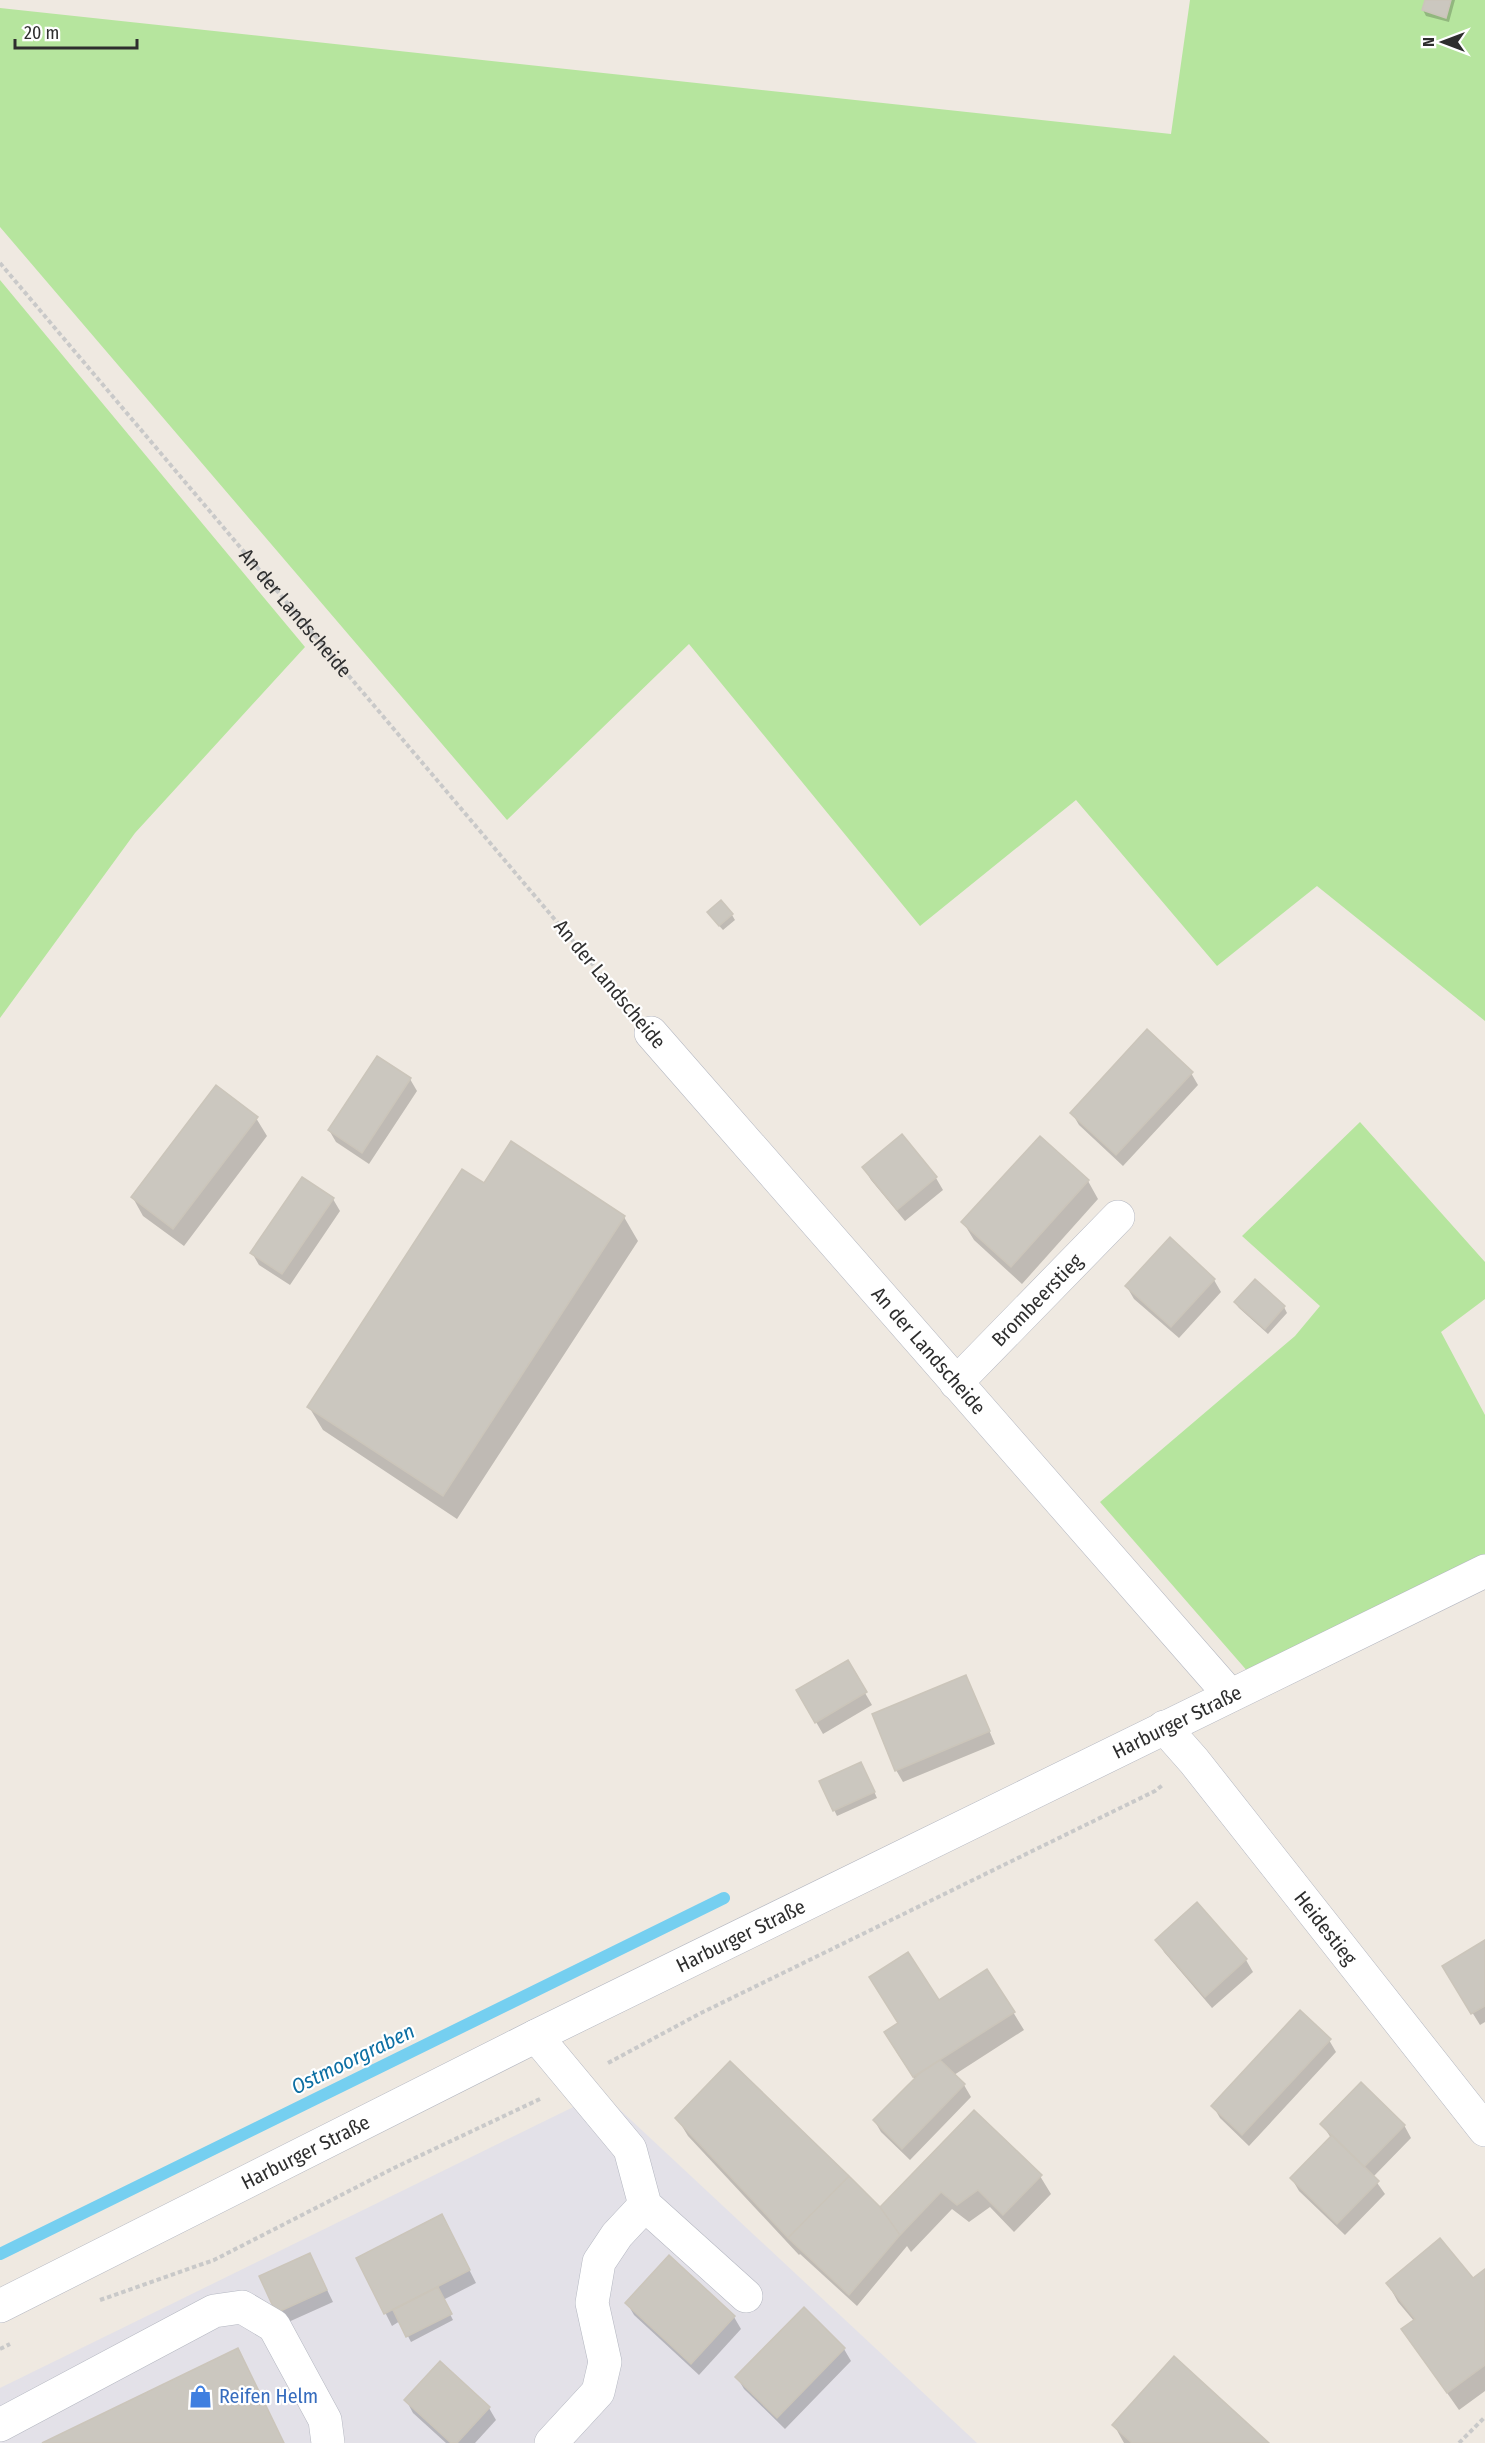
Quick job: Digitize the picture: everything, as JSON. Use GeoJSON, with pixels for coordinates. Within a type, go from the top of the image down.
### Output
{"type":"FeatureCollection","features":[{"type":"Feature","properties":{"kind":"street","name":"An der Landscheide"},"geometry":{"type":"LineString","coordinates":[[651,1033],[1230,1695]]}},
{"type":"Feature","properties":{"kind":"street","name":"Brombeerstieg"},"geometry":{"type":"LineString","coordinates":[[956,1383],[1118,1217]]}},
{"type":"Feature","properties":{"kind":"street","name":"Harburger Straße"},"geometry":{"type":"LineString","coordinates":[[0,2306],[536,2036],[1485,1571]]}},
{"type":"Feature","properties":{"kind":"street","name":"Heidestieg"},"geometry":{"type":"LineString","coordinates":[[1164,1727],[1194,1761],[1485,2130]]}},
{"type":"Feature","properties":{"kind":"street"},"geometry":{"type":"LineString","coordinates":[[536,2036],[630,2149],[645,2205],[746,2296]]}},
{"type":"Feature","properties":{"kind":"street"},"geometry":{"type":"LineString","coordinates":[[551,2443],[598,2392],[605,2362],[592,2303],[599,2262],[617,2235],[645,2205]]}},
{"type":"Feature","properties":{"kind":"street"},"geometry":{"type":"LineString","coordinates":[[0,2425],[214,2311],[242,2307],[274,2326],[325,2420],[328,2443]]}},
{"type":"Feature","properties":{"kind":"path","name":"An der Landscheide"},"geometry":{"type":"LineString","coordinates":[[0,263],[651,1033]]}},
{"type":"Feature","properties":{"kind":"path"},"geometry":{"type":"LineString","coordinates":[[98,2301],[214,2260],[396,2167],[575,2082],[642,2043],[699,2014],[1155,1791],[1194,1761]]}},
{"type":"Feature","properties":{"kind":"path"},"geometry":{"type":"LineString","coordinates":[[0,2349],[19,2339]]}},
{"type":"Feature","properties":{"kind":"path"},"geometry":{"type":"LineString","coordinates":[[1460,2443],[1485,2417]]}},
{"type":"Feature","properties":{"kind":"shaded area"},"geometry":{"type":"Polygon","coordinates":[[[602,2093],[977,2443],[0,2443],[0,2388],[602,2093]]]}},
{"type":"Feature","properties":{"kind":"green space"},"geometry":{"type":"Polygon","coordinates":[[[1190,0],[1485,0],[1485,1021],[1317,886],[1217,966],[1076,800],[920,926],[689,644],[507,820],[0,227],[0,8],[1171,134],[1190,0]]]}},
{"type":"Feature","properties":{"kind":"green space"},"geometry":{"type":"Polygon","coordinates":[[[0,280],[305,647],[135,833],[0,1018],[0,280]]]}},
{"type":"Feature","properties":{"kind":"green space"},"geometry":{"type":"Polygon","coordinates":[[[1360,1122],[1485,1262],[1485,1299],[1441,1332],[1485,1415],[1485,1554],[1249,1673],[1100,1502],[1295,1336],[1320,1306],[1242,1236],[1360,1122]]]}},
{"type":"Feature","properties":{"kind":"building"},"geometry":{"type":"Polygon","coordinates":[[[1425,0],[1451,0],[1446,18],[1422,10],[1425,0]]]}},
{"type":"Feature","properties":{"kind":"building"},"geometry":{"type":"Polygon","coordinates":[[[721,900],[733,914],[719,926],[707,912],[721,900]]]}},
{"type":"Feature","properties":{"kind":"building"},"geometry":{"type":"Polygon","coordinates":[[[1147,1029],[1193,1072],[1116,1155],[1070,1113],[1147,1029]]]}},
{"type":"Feature","properties":{"kind":"building"},"geometry":{"type":"Polygon","coordinates":[[[377,1056],[411,1078],[362,1153],[328,1130],[377,1056]]]}},
{"type":"Feature","properties":{"kind":"building"},"geometry":{"type":"Polygon","coordinates":[[[216,1085],[258,1117],[173,1229],[131,1197],[216,1085]]]}},
{"type":"Feature","properties":{"kind":"building"},"geometry":{"type":"Polygon","coordinates":[[[902,1134],[937,1177],[897,1210],[862,1167],[902,1134]]]}},
{"type":"Feature","properties":{"kind":"building"},"geometry":{"type":"Polygon","coordinates":[[[1040,1136],[1089,1180],[1011,1267],[961,1222],[1040,1136]]]}},
{"type":"Feature","properties":{"kind":"building"},"geometry":{"type":"Polygon","coordinates":[[[511,1141],[625,1216],[443,1496],[307,1407],[462,1169],[484,1183],[511,1141]]]}},
{"type":"Feature","properties":{"kind":"building"},"geometry":{"type":"Polygon","coordinates":[[[302,1177],[334,1198],[282,1274],[250,1253],[302,1177]]]}},
{"type":"Feature","properties":{"kind":"building"},"geometry":{"type":"Polygon","coordinates":[[[1170,1237],[1215,1279],[1171,1327],[1125,1286],[1170,1237]]]}},
{"type":"Feature","properties":{"kind":"building"},"geometry":{"type":"Polygon","coordinates":[[[1255,1279],[1285,1306],[1265,1329],[1234,1302],[1255,1279]]]}},
{"type":"Feature","properties":{"kind":"building"},"geometry":{"type":"Polygon","coordinates":[[[848,1660],[867,1692],[815,1723],[796,1690],[848,1660]]]}},
{"type":"Feature","properties":{"kind":"building"},"geometry":{"type":"Polygon","coordinates":[[[966,1675],[990,1731],[895,1771],[872,1714],[966,1675]]]}},
{"type":"Feature","properties":{"kind":"building"},"geometry":{"type":"Polygon","coordinates":[[[861,1762],[875,1792],[833,1811],[819,1781],[861,1762]]]}},
{"type":"Feature","properties":{"kind":"building"},"geometry":{"type":"Polygon","coordinates":[[[1197,1902],[1247,1959],[1205,1997],[1155,1940],[1197,1902]]]}},
{"type":"Feature","properties":{"kind":"building"},"geometry":{"type":"Polygon","coordinates":[[[1485,1940],[1485,2006],[1471,2014],[1442,1966],[1485,1940]]]}},
{"type":"Feature","properties":{"kind":"building"},"geometry":{"type":"Polygon","coordinates":[[[908,1952],[939,2000],[987,1969],[1015,2012],[913,2077],[884,2032],[898,2023],[869,1977],[908,1952]]]}},
{"type":"Feature","properties":{"kind":"building"},"geometry":{"type":"Polygon","coordinates":[[[1300,2010],[1331,2039],[1242,2135],[1211,2106],[1300,2010]]]}},
{"type":"Feature","properties":{"kind":"building"},"geometry":{"type":"Polygon","coordinates":[[[940,2060],[965,2084],[902,2149],[873,2120],[920,2073],[940,2060]]]}},
{"type":"Feature","properties":{"kind":"building"},"geometry":{"type":"Polygon","coordinates":[[[730,2061],[849,2176],[788,2238],[675,2118],[730,2061]]]}},
{"type":"Feature","properties":{"kind":"building"},"geometry":{"type":"Polygon","coordinates":[[[1361,2082],[1405,2125],[1364,2167],[1320,2124],[1361,2082]]]}},
{"type":"Feature","properties":{"kind":"building"},"geometry":{"type":"Polygon","coordinates":[[[974,2110],[1042,2175],[1003,2215],[978,2190],[957,2205],[941,2192],[900,2235],[880,2207],[974,2110]]]}},
{"type":"Feature","properties":{"kind":"building"},"geometry":{"type":"Polygon","coordinates":[[[1332,2135],[1379,2181],[1337,2224],[1290,2178],[1332,2135]]]}},
{"type":"Feature","properties":{"kind":"building"},"geometry":{"type":"Polygon","coordinates":[[[849,2176],[880,2207],[900,2235],[849,2295],[788,2238],[849,2176]]]}},
{"type":"Feature","properties":{"kind":"building"},"geometry":{"type":"Polygon","coordinates":[[[442,2214],[470,2270],[384,2314],[356,2258],[442,2214]]]}},
{"type":"Feature","properties":{"kind":"building"},"geometry":{"type":"Polygon","coordinates":[[[1440,2238],[1473,2278],[1485,2269],[1485,2365],[1447,2393],[1401,2329],[1415,2319],[1386,2283],[1440,2238]]]}},
{"type":"Feature","properties":{"kind":"building"},"geometry":{"type":"Polygon","coordinates":[[[310,2253],[327,2290],[276,2313],[259,2276],[310,2253]]]}},
{"type":"Feature","properties":{"kind":"building"},"geometry":{"type":"Polygon","coordinates":[[[669,2255],[735,2316],[691,2364],[625,2303],[669,2255]]]}},
{"type":"Feature","properties":{"kind":"building"},"geometry":{"type":"Polygon","coordinates":[[[438,2287],[452,2314],[406,2337],[393,2310],[438,2287]]]}},
{"type":"Feature","properties":{"kind":"building"},"geometry":{"type":"Polygon","coordinates":[[[804,2307],[845,2348],[777,2418],[735,2377],[804,2307]]]}},
{"type":"Feature","properties":{"kind":"building","name":"Reifen Helm"},"geometry":{"type":"Polygon","coordinates":[[[238,2348],[284,2443],[42,2443],[238,2348]]]}},
{"type":"Feature","properties":{"kind":"building"},"geometry":{"type":"Polygon","coordinates":[[[1174,2356],[1269,2443],[1132,2443],[1112,2425],[1174,2356]]]}},
{"type":"Feature","properties":{"kind":"building"},"geometry":{"type":"Polygon","coordinates":[[[440,2361],[490,2407],[457,2443],[451,2443],[404,2400],[440,2361]]]}},
{"type":"Feature","properties":{"kind":"waterway","name":"Ostmoorgraben"},"geometry":{"type":"LineString","coordinates":[[0,2254],[724,1898]]}},
{"type":"Feature","properties":{"kind":"place","name":"Reifen Helm"},"geometry":{"type":"Point","coordinates":[201,2396]}}]}
